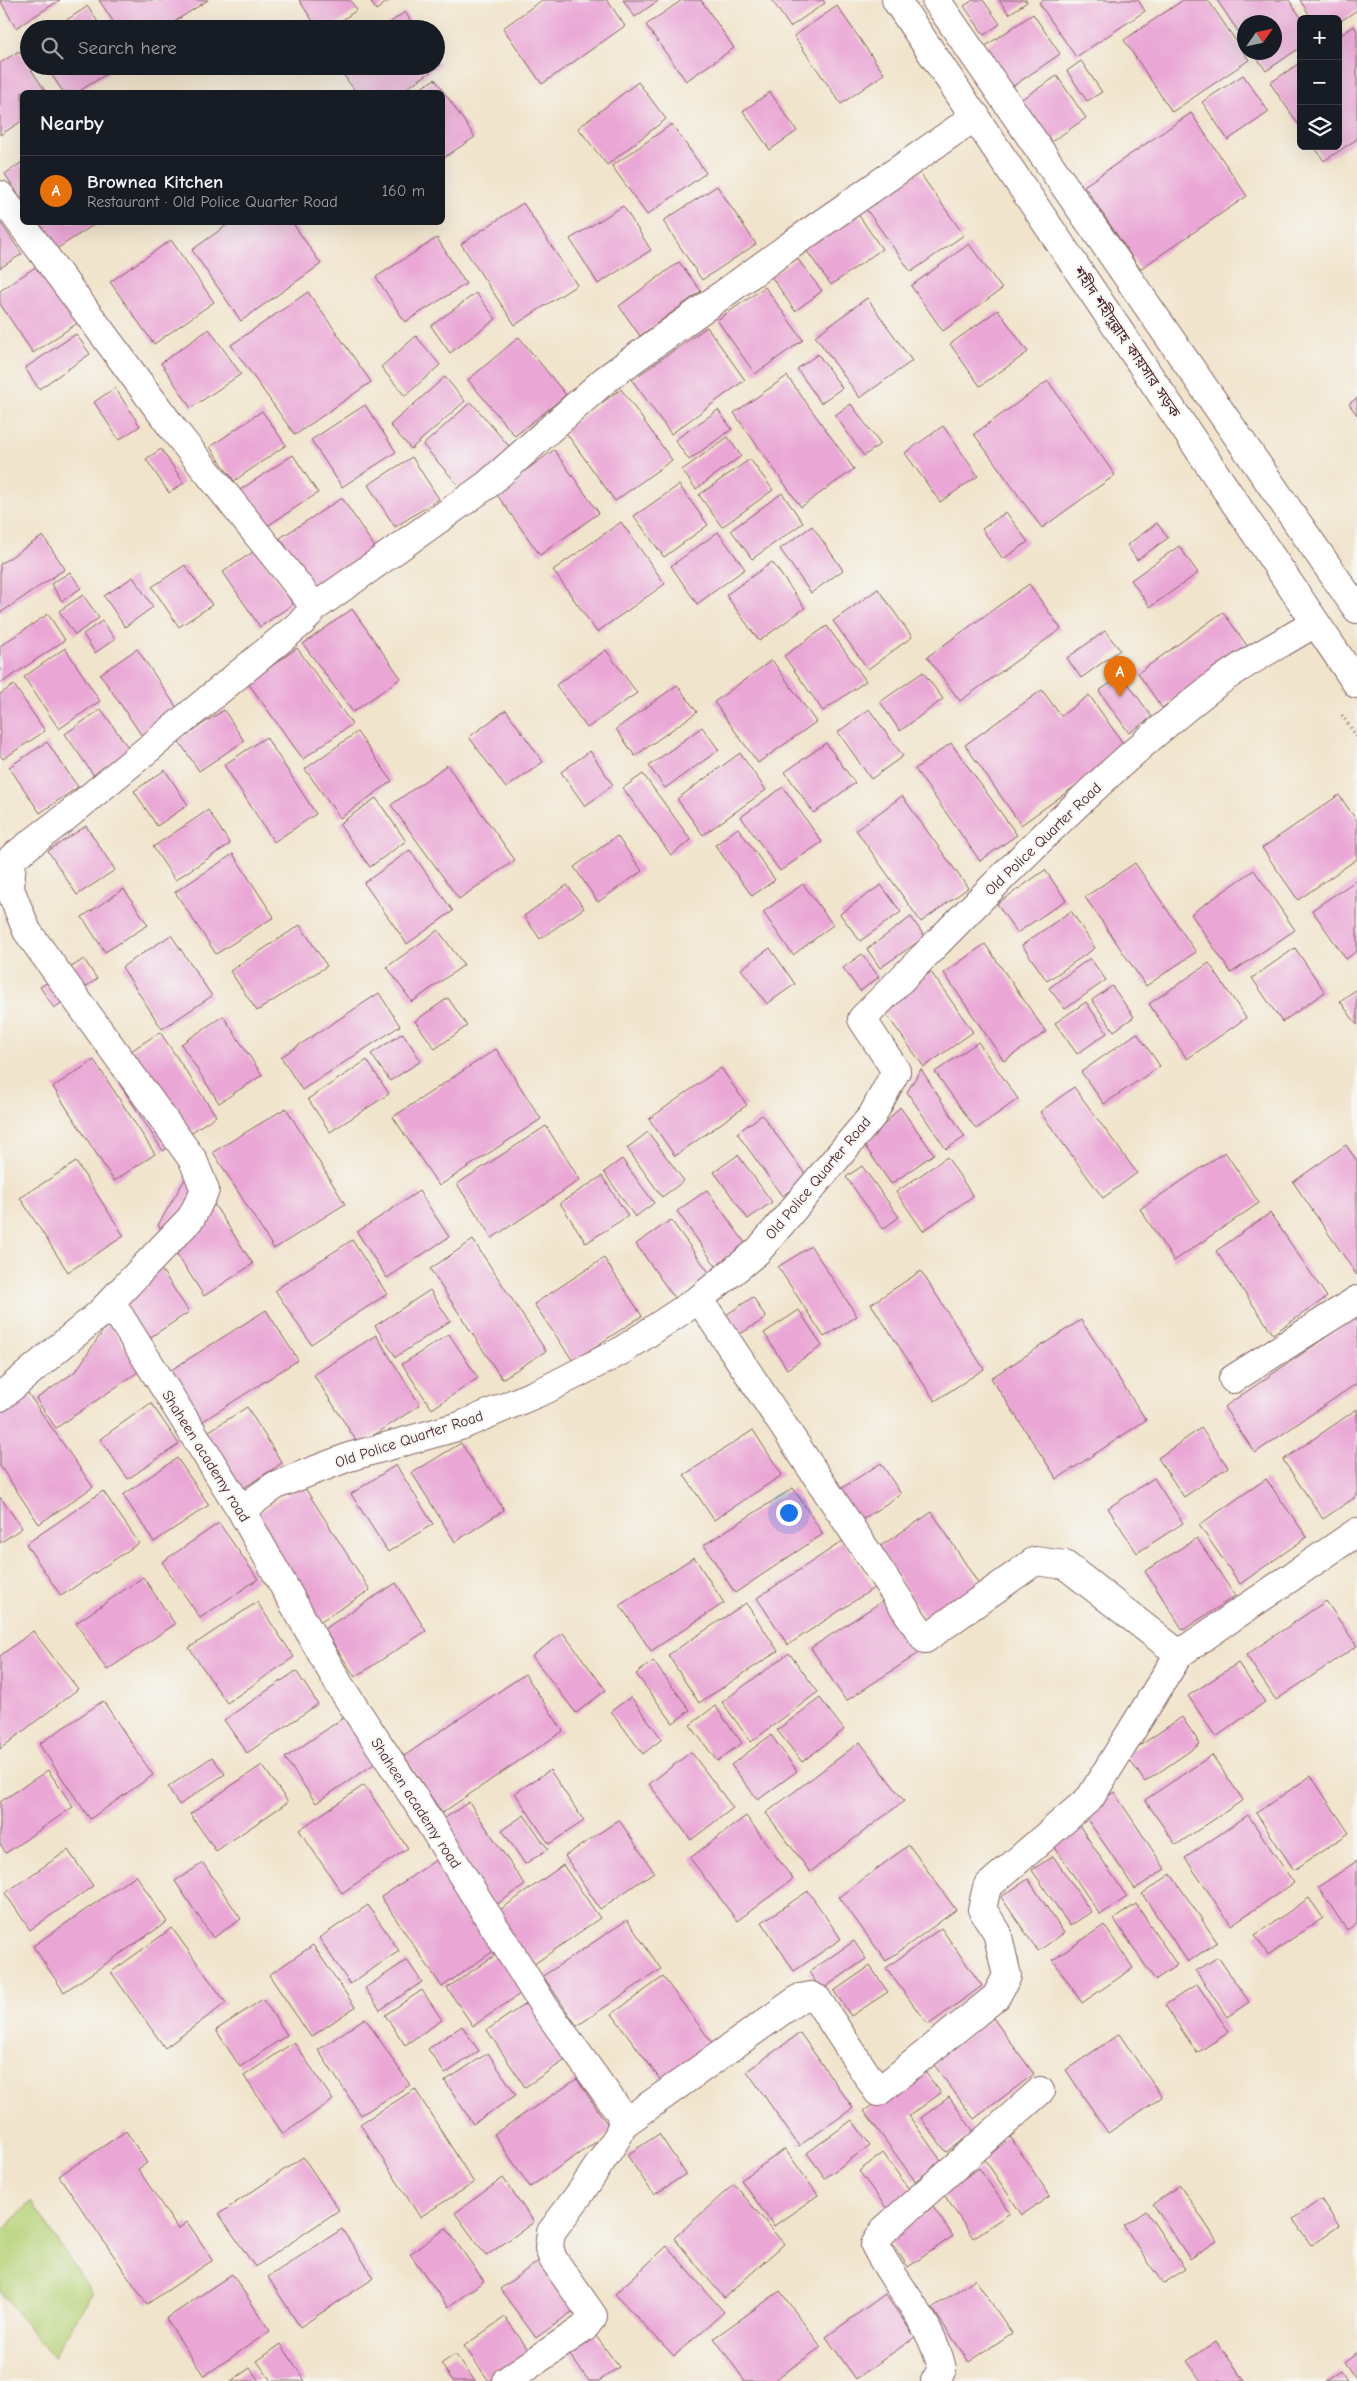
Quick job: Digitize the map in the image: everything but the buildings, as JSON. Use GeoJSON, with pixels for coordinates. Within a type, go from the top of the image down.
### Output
{"type":"FeatureCollection","features":[{"type":"Feature","properties":{"kind":"street","name":"শহীদ শহীদুল্লাহ কায়সার সড়ক"},"geometry":{"type":"LineString","coordinates":[[896,0],[976,116],[1357,684]]}},
{"type":"Feature","properties":{"kind":"street"},"geometry":{"type":"LineString","coordinates":[[936,0],[1357,609]]}},
{"type":"Feature","properties":{"kind":"street"},"geometry":{"type":"LineString","coordinates":[[0,1397],[99,1314],[191,1218],[205,1190],[193,1160],[27,930],[10,889],[12,858],[67,816],[302,622],[315,607],[486,485],[606,379],[798,240],[976,116]]}},
{"type":"Feature","properties":{"kind":"street"},"geometry":{"type":"LineString","coordinates":[[0,195],[20,222]]}},
{"type":"Feature","properties":{"kind":"street"},"geometry":{"type":"LineString","coordinates":[[22,225],[174,430],[315,607]]}},
{"type":"Feature","properties":{"kind":"street","name":"Old Police Quarter Road"},"geometry":{"type":"LineString","coordinates":[[241,1510],[276,1485],[349,1457],[460,1426],[547,1389],[621,1351],[699,1299],[758,1251],[872,1116],[896,1070],[862,1019],[1028,850],[1140,747],[1218,683],[1316,623]]}},
{"type":"Feature","properties":{"kind":"street"},"geometry":{"type":"LineString","coordinates":[[699,1299],[924,1639],[1035,1561],[1066,1565],[1180,1654]]}},
{"type":"Feature","properties":{"kind":"street"},"geometry":{"type":"LineString","coordinates":[[1233,1379],[1357,1300]]}},
{"type":"Feature","properties":{"kind":"street","name":"Shaheen academy road"},"geometry":{"type":"LineString","coordinates":[[99,1314],[108,1312],[119,1316],[241,1510],[340,1686],[415,1799],[545,2008],[621,2114],[622,2125]]}},
{"type":"Feature","properties":{"kind":"street"},"geometry":{"type":"LineString","coordinates":[[506,2381],[584,2328],[593,2316],[553,2259],[548,2248],[551,2232],[581,2192],[622,2125],[800,1998],[811,1996],[817,1999],[878,2092],[996,1996],[1008,1976],[997,1932],[982,1909],[987,1886],[1090,1798],[1180,1654],[1357,1532]]}},
{"type":"Feature","properties":{"kind":"street"},"geometry":{"type":"LineString","coordinates":[[935,2381],[942,2369],[931,2334],[884,2264],[875,2246],[884,2230],[1040,2092]]}},
{"type":"Feature","properties":{"kind":"green space"},"geometry":{"type":"Polygon","coordinates":[[[31,2201],[92,2293],[53,2358],[0,2291],[0,2234],[31,2201]]]}},
{"type":"Feature","properties":{"kind":"place","name":"Brownea Kitchen"},"geometry":{"type":"Point","coordinates":[1120,697]}}]}
